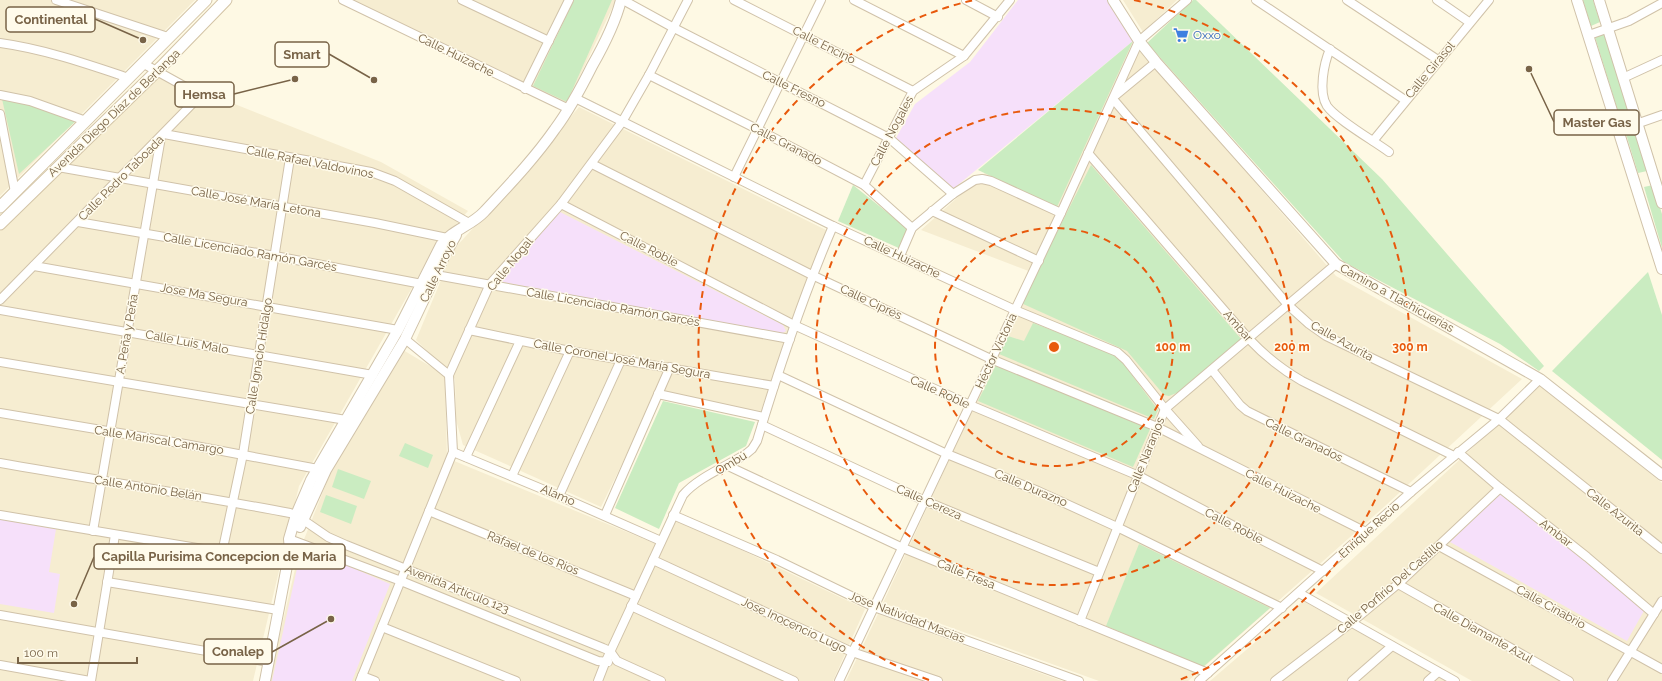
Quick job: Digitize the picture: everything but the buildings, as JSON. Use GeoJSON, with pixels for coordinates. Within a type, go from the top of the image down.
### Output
{"type":"FeatureCollection","features":[{"type":"Feature","properties":{"kind":"main road","name":"Avenida Diego Díaz de Berlanga"},"geometry":{"type":"LineString","coordinates":[[0,207],[206,0]]}},
{"type":"Feature","properties":{"kind":"main road","name":"Avenida Diego Díaz de Berlanga"},"geometry":{"type":"LineString","coordinates":[[0,224],[157,71],[226,0]]}},
{"type":"Feature","properties":{"kind":"street"},"geometry":{"type":"LineString","coordinates":[[56,0],[168,37]]}},
{"type":"Feature","properties":{"kind":"street","name":"Calle Huizache"},"geometry":{"type":"LineString","coordinates":[[343,0],[569,109]]}},
{"type":"Feature","properties":{"kind":"street"},"geometry":{"type":"LineString","coordinates":[[462,0],[549,41]]}},
{"type":"Feature","properties":{"kind":"street"},"geometry":{"type":"LineString","coordinates":[[525,89],[569,0]]}},
{"type":"Feature","properties":{"kind":"street"},"geometry":{"type":"LineString","coordinates":[[453,236],[482,214],[527,167],[556,128],[569,109],[612,27],[622,0]]}},
{"type":"Feature","properties":{"kind":"street","name":"Calle Fresno"},"geometry":{"type":"LineString","coordinates":[[622,0],[889,138],[953,194]]}},
{"type":"Feature","properties":{"kind":"street","name":"Calle Nogal"},"geometry":{"type":"LineString","coordinates":[[453,452],[449,375],[490,284],[561,204],[622,122],[649,75],[688,0]]}},
{"type":"Feature","properties":{"kind":"street","name":"Calle Encino"},"geometry":{"type":"LineString","coordinates":[[734,0],[913,91]]}},
{"type":"Feature","properties":{"kind":"street"},"geometry":{"type":"LineString","coordinates":[[734,176],[821,0]]}},
{"type":"Feature","properties":{"kind":"street"},"geometry":{"type":"LineString","coordinates":[[854,0],[964,56]]}},
{"type":"Feature","properties":{"kind":"street"},"geometry":{"type":"LineString","coordinates":[[966,0],[998,17]]}},
{"type":"Feature","properties":{"kind":"street","name":"Calle Nogales"},"geometry":{"type":"LineString","coordinates":[[864,184],[913,91],[964,56],[998,17],[1010,0]]}},
{"type":"Feature","properties":{"kind":"street","name":"Camino a Tlachicuerías"},"geometry":{"type":"LineString","coordinates":[[1114,0],[1139,41],[1156,62],[1336,264],[1540,379],[1662,476]]}},
{"type":"Feature","properties":{"kind":"street"},"geometry":{"type":"LineString","coordinates":[[1139,41],[1186,0]]}},
{"type":"Feature","properties":{"kind":"street"},"geometry":{"type":"LineString","coordinates":[[1256,0],[1405,100]]}},
{"type":"Feature","properties":{"kind":"street"},"geometry":{"type":"LineString","coordinates":[[1347,0],[1438,60]]}},
{"type":"Feature","properties":{"kind":"street"},"geometry":{"type":"LineString","coordinates":[[1437,0],[1469,22]]}},
{"type":"Feature","properties":{"kind":"street","name":"Calle Girasol"},"geometry":{"type":"LineString","coordinates":[[1373,141],[1469,22],[1489,0]]}},
{"type":"Feature","properties":{"kind":"street"},"geometry":{"type":"LineString","coordinates":[[1577,0],[1662,269]]}},
{"type":"Feature","properties":{"kind":"street"},"geometry":{"type":"LineString","coordinates":[[1599,0],[1662,203]]}},
{"type":"Feature","properties":{"kind":"street"},"geometry":{"type":"LineString","coordinates":[[1589,36],[1630,21],[1662,3]]}},
{"type":"Feature","properties":{"kind":"street","name":"Héctor Victoria"},"geometry":{"type":"LineString","coordinates":[[839,681],[1061,213],[1139,41]]}},
{"type":"Feature","properties":{"kind":"street"},"geometry":{"type":"LineString","coordinates":[[0,43],[25,46],[48,52],[129,78]]}},
{"type":"Feature","properties":{"kind":"street"},"geometry":{"type":"LineString","coordinates":[[1330,49],[1326,58],[1322,92],[1326,105],[1339,117],[1389,152]]}},
{"type":"Feature","properties":{"kind":"street"},"geometry":{"type":"LineString","coordinates":[[1623,78],[1662,60]]}},
{"type":"Feature","properties":{"kind":"street"},"geometry":{"type":"LineString","coordinates":[[1114,98],[1156,62]]}},
{"type":"Feature","properties":{"kind":"street","name":"Calle Pedro Taboada"},"geometry":{"type":"LineString","coordinates":[[0,300],[78,222],[119,178],[190,108],[194,100],[194,95],[187,86],[144,64]]}},
{"type":"Feature","properties":{"kind":"street","name":"Calle Granado"},"geometry":{"type":"LineString","coordinates":[[649,75],[864,184],[912,228]]}},
{"type":"Feature","properties":{"kind":"street"},"geometry":{"type":"LineString","coordinates":[[0,95],[30,101],[86,121]]}},
{"type":"Feature","properties":{"kind":"street","name":"Calle Huizache"},"geometry":{"type":"LineString","coordinates":[[575,98],[833,226],[1015,310],[1117,352],[1136,371],[1165,409],[1201,450]]}},
{"type":"Feature","properties":{"kind":"street","name":"Calle Azurita"},"geometry":{"type":"LineString","coordinates":[[1114,98],[1288,305],[1309,324],[1326,336],[1499,419],[1662,549]]}},
{"type":"Feature","properties":{"kind":"street"},"geometry":{"type":"LineString","coordinates":[[0,114],[15,192]]}},
{"type":"Feature","properties":{"kind":"street"},"geometry":{"type":"LineString","coordinates":[[1618,130],[1662,115]]}},
{"type":"Feature","properties":{"kind":"street","name":"Calle Rafael Valdovinos"},"geometry":{"type":"LineString","coordinates":[[163,135],[358,169],[384,176],[469,224]]}},
{"type":"Feature","properties":{"kind":"street","name":"A. Peña y Peña"},"geometry":{"type":"LineString","coordinates":[[93,532],[152,184],[163,135]]}},
{"type":"Feature","properties":{"kind":"street","name":"Ambar"},"geometry":{"type":"LineString","coordinates":[[1088,153],[1249,339],[1271,361],[1284,371],[1456,454],[1587,557],[1654,614]]}},
{"type":"Feature","properties":{"kind":"street","name":"Calle Ignacio Hidalgo"},"geometry":{"type":"LineString","coordinates":[[222,553],[243,454],[290,158]]}},
{"type":"Feature","properties":{"kind":"street","name":"Calle Ciprés"},"geometry":{"type":"LineString","coordinates":[[592,164],[812,275],[991,359],[1157,427]]}},
{"type":"Feature","properties":{"kind":"street","name":"Calle José María Letona"},"geometry":{"type":"LineString","coordinates":[[58,167],[453,236]]}},
{"type":"Feature","properties":{"kind":"street"},"geometry":{"type":"LineString","coordinates":[[900,256],[912,228],[969,182],[982,179],[991,181],[1061,213]]}},
{"type":"Feature","properties":{"kind":"street","name":"Calle Roble"},"geometry":{"type":"LineString","coordinates":[[561,204],[794,324],[970,405],[1139,476],[1323,571]]}},
{"type":"Feature","properties":{"kind":"street"},"geometry":{"type":"LineString","coordinates":[[932,212],[1038,261]]}},
{"type":"Feature","properties":{"kind":"street","name":"Calle Licenciado Ramón Garcés"},"geometry":{"type":"LineString","coordinates":[[78,222],[275,256],[422,284]]}},
{"type":"Feature","properties":{"kind":"street","name":"Ombú"},"geometry":{"type":"LineString","coordinates":[[598,681],[610,651],[679,501],[689,487],[728,466],[752,449],[763,421],[794,324],[812,275],[833,226]]}},
{"type":"Feature","properties":{"kind":"street","name":"Calle Arroyo"},"geometry":{"type":"LineString","coordinates":[[299,517],[405,339],[453,236]]}},
{"type":"Feature","properties":{"kind":"street","name":"Calle Arroyo"},"geometry":{"type":"LineString","coordinates":[[265,681],[292,540],[311,480],[398,330],[441,244],[453,236]]}},
{"type":"Feature","properties":{"kind":"street","name":"Calle Naranjos"},"geometry":{"type":"LineString","coordinates":[[1080,621],[1165,409],[1336,264]]}},
{"type":"Feature","properties":{"kind":"street","name":"Jose Ma Segura"},"geometry":{"type":"LineString","coordinates":[[34,266],[398,330]]}},
{"type":"Feature","properties":{"kind":"street","name":"Calle Licenciado Ramón Garcés"},"geometry":{"type":"LineString","coordinates":[[436,275],[790,339]]}},
{"type":"Feature","properties":{"kind":"street","name":"Calle Luis Malo"},"geometry":{"type":"LineString","coordinates":[[0,310],[128,331],[259,356],[373,375]]}},
{"type":"Feature","properties":{"kind":"street","name":"Calle Coronel José María Segura"},"geometry":{"type":"LineString","coordinates":[[469,330],[570,351],[774,386]]}},
{"type":"Feature","properties":{"kind":"street"},"geometry":{"type":"LineString","coordinates":[[405,339],[449,375]]}},
{"type":"Feature","properties":{"kind":"street"},"geometry":{"type":"LineString","coordinates":[[466,457],[520,341]]}},
{"type":"Feature","properties":{"kind":"street"},"geometry":{"type":"LineString","coordinates":[[512,476],[570,351]]}},
{"type":"Feature","properties":{"kind":"street"},"geometry":{"type":"LineString","coordinates":[[559,496],[622,360]]}},
{"type":"Feature","properties":{"kind":"street"},"geometry":{"type":"LineString","coordinates":[[0,362],[346,420]]}},
{"type":"Feature","properties":{"kind":"street"},"geometry":{"type":"LineString","coordinates":[[605,515],[670,367]]}},
{"type":"Feature","properties":{"kind":"street","name":"Calle Granados"},"geometry":{"type":"LineString","coordinates":[[1212,370],[1240,405],[1248,411],[1411,492]]}},
{"type":"Feature","properties":{"kind":"street","name":"Calle Durazno"},"geometry":{"type":"LineString","coordinates":[[778,375],[947,454],[1038,490],[1118,527],[1282,608]]}},
{"type":"Feature","properties":{"kind":"street","name":"Enrique Recio"},"geometry":{"type":"LineString","coordinates":[[1199,681],[1411,492],[1499,419],[1540,379]]}},
{"type":"Feature","properties":{"kind":"street","name":"Calle Cereza"},"geometry":{"type":"LineString","coordinates":[[658,394],[763,421],[925,501],[1099,572]]}},
{"type":"Feature","properties":{"kind":"street","name":"Calle Mariscal Camargo"},"geometry":{"type":"LineString","coordinates":[[0,413],[243,454],[318,469]]}},
{"type":"Feature","properties":{"kind":"street","name":"Calle Huizache"},"geometry":{"type":"LineString","coordinates":[[1157,427],[1366,532]]}},
{"type":"Feature","properties":{"kind":"street"},"geometry":{"type":"LineString","coordinates":[[376,681],[362,678],[453,452]]}},
{"type":"Feature","properties":{"kind":"street","name":"Alamo"},"geometry":{"type":"LineString","coordinates":[[453,452],[605,515],[661,541]]}},
{"type":"Feature","properties":{"kind":"street","name":"Calle Antonio Belán"},"geometry":{"type":"LineString","coordinates":[[0,463],[233,502],[299,517]]}},
{"type":"Feature","properties":{"kind":"street","name":"Calle Fresa"},"geometry":{"type":"LineString","coordinates":[[728,466],[903,548],[1208,673]]}},
{"type":"Feature","properties":{"kind":"street","name":"Calle Porfirio Del Castillo"},"geometry":{"type":"LineString","coordinates":[[1275,681],[1352,622],[1398,584],[1500,488]]}},
{"type":"Feature","properties":{"kind":"street","name":"Rafael de los Rios"},"geometry":{"type":"LineString","coordinates":[[429,511],[636,596]]}},
{"type":"Feature","properties":{"kind":"street"},"geometry":{"type":"LineString","coordinates":[[0,515],[93,532],[287,563]]}},
{"type":"Feature","properties":{"kind":"street","name":"Jose Natividad Macias"},"geometry":{"type":"LineString","coordinates":[[673,515],[777,560],[874,607],[1079,681]]}},
{"type":"Feature","properties":{"kind":"street","name":"Avenida Artículo 123"},"geometry":{"type":"LineString","coordinates":[[299,517],[328,537],[610,651]]}},
{"type":"Feature","properties":{"kind":"street"},"geometry":{"type":"LineString","coordinates":[[0,665],[91,681],[114,535]]}},
{"type":"Feature","properties":{"kind":"street","name":"Avenida Artículo 123"},"geometry":{"type":"LineString","coordinates":[[292,540],[401,581],[605,663]]}},
{"type":"Feature","properties":{"kind":"street","name":"Calle Cinabrio"},"geometry":{"type":"LineString","coordinates":[[1439,546],[1662,669]]}},
{"type":"Feature","properties":{"kind":"street","name":"Jose Inocencio Lugo"},"geometry":{"type":"LineString","coordinates":[[653,560],[852,652],[938,681]]}},
{"type":"Feature","properties":{"kind":"street"},"geometry":{"type":"LineString","coordinates":[[107,582],[278,610]]}},
{"type":"Feature","properties":{"kind":"street","name":"Calle Diamante Azul"},"geometry":{"type":"LineString","coordinates":[[1398,584],[1569,681]]}},
{"type":"Feature","properties":{"kind":"street"},"geometry":{"type":"LineString","coordinates":[[1299,593],[1455,681]]}},
{"type":"Feature","properties":{"kind":"street"},"geometry":{"type":"LineString","coordinates":[[1612,681],[1662,601]]}},
{"type":"Feature","properties":{"kind":"street"},"geometry":{"type":"LineString","coordinates":[[631,606],[794,681]]}},
{"type":"Feature","properties":{"kind":"street"},"geometry":{"type":"LineString","coordinates":[[0,615],[99,631],[269,662]]}},
{"type":"Feature","properties":{"kind":"street"},"geometry":{"type":"LineString","coordinates":[[382,627],[516,681]]}},
{"type":"Feature","properties":{"kind":"street"},"geometry":{"type":"LineString","coordinates":[[1352,681],[1392,646]]}},
{"type":"Feature","properties":{"kind":"street"},"geometry":{"type":"LineString","coordinates":[[610,651],[617,661],[662,681]]}},
{"type":"Feature","properties":{"kind":"street"},"geometry":{"type":"LineString","coordinates":[[605,663],[617,661]]}},
{"type":"Feature","properties":{"kind":"street"},"geometry":{"type":"LineString","coordinates":[[1428,681],[1438,672]]}},
{"type":"Feature","properties":{"kind":"shaded area"},"geometry":{"type":"Polygon","coordinates":[[[0,0],[195,0],[0,196],[0,0]]]}},
{"type":"Feature","properties":{"kind":"shaded area"},"geometry":{"type":"Polygon","coordinates":[[[349,0],[616,0],[567,103],[349,0]]]}},
{"type":"Feature","properties":{"kind":"shaded area"},"geometry":{"type":"Polygon","coordinates":[[[1018,0],[1107,0],[1133,41],[953,189],[896,138],[915,104],[970,62],[1018,0]]]}},
{"type":"Feature","properties":{"kind":"shaded area"},"geometry":{"type":"Polygon","coordinates":[[[1123,0],[1177,0],[1143,32],[1123,0]]]}},
{"type":"Feature","properties":{"kind":"shaded area"},"geometry":{"type":"Polygon","coordinates":[[[1133,41],[1336,276],[1522,379],[1385,506],[1188,681],[1099,681],[883,603],[1035,274],[1055,281],[921,230],[1133,41]]]}},
{"type":"Feature","properties":{"kind":"shaded area"},"geometry":{"type":"Polygon","coordinates":[[[159,74],[381,162],[468,211],[434,249],[299,486],[253,681],[0,681],[0,231],[159,74]]]}},
{"type":"Feature","properties":{"kind":"shaded area"},"geometry":{"type":"Polygon","coordinates":[[[579,107],[826,230],[760,413],[657,392],[601,507],[463,445],[456,420],[455,379],[416,340],[454,249],[527,169],[579,107]]]}},
{"type":"Feature","properties":{"kind":"shaded area"},"geometry":{"type":"Polygon","coordinates":[[[560,212],[783,325],[786,331],[781,334],[503,282],[502,276],[560,212]]]}},
{"type":"Feature","properties":{"kind":"shaded area"},"geometry":{"type":"Polygon","coordinates":[[[403,350],[445,375],[447,458],[661,546],[677,519],[865,609],[833,681],[269,681],[299,552],[330,474],[403,350]]]}},
{"type":"Feature","properties":{"kind":"shaded area"},"geometry":{"type":"Polygon","coordinates":[[[1540,385],[1662,483],[1662,681],[1472,681],[1316,593],[1540,385]]]}},
{"type":"Feature","properties":{"kind":"shaded area"},"geometry":{"type":"Polygon","coordinates":[[[1500,494],[1645,609],[1627,641],[1450,542],[1500,494]]]}},
{"type":"Feature","properties":{"kind":"shaded area"},"geometry":{"type":"Polygon","coordinates":[[[0,519],[56,529],[49,572],[60,574],[54,613],[0,604],[0,519]]]}},
{"type":"Feature","properties":{"kind":"shaded area"},"geometry":{"type":"Polygon","coordinates":[[[302,546],[390,584],[352,681],[272,681],[302,546]]]}},
{"type":"Feature","properties":{"kind":"shaded area"},"geometry":{"type":"Polygon","coordinates":[[[1303,601],[1446,681],[1210,681],[1303,601]]]}},
{"type":"Feature","properties":{"kind":"shaded area"},"geometry":{"type":"Polygon","coordinates":[[[878,614],[1062,681],[846,681],[878,614]]]}},
{"type":"Feature","properties":{"kind":"green space"},"geometry":{"type":"Polygon","coordinates":[[[574,0],[612,0],[567,102],[533,86],[574,0]]]}},
{"type":"Feature","properties":{"kind":"green space"},"geometry":{"type":"Polygon","coordinates":[[[1193,0],[1196,0],[1382,179],[1544,366],[1539,371],[1500,344],[1344,262],[1147,43],[1193,0]]]}},
{"type":"Feature","properties":{"kind":"green space"},"geometry":{"type":"Polygon","coordinates":[[[1583,0],[1593,0],[1600,22],[1591,26],[1583,0]]]}},
{"type":"Feature","properties":{"kind":"green space"},"geometry":{"type":"Polygon","coordinates":[[[1604,34],[1631,118],[1621,121],[1595,37],[1604,34]]]}},
{"type":"Feature","properties":{"kind":"green space"},"geometry":{"type":"Polygon","coordinates":[[[1133,41],[1057,207],[978,170],[1133,41]]]}},
{"type":"Feature","properties":{"kind":"green space"},"geometry":{"type":"Polygon","coordinates":[[[2,99],[24,100],[78,119],[19,174],[2,99]]]}},
{"type":"Feature","properties":{"kind":"green space"},"geometry":{"type":"Polygon","coordinates":[[[1635,132],[1647,171],[1638,173],[1626,134],[1635,132]]]}},
{"type":"Feature","properties":{"kind":"green space"},"geometry":{"type":"Polygon","coordinates":[[[1091,165],[1242,340],[1184,390],[1169,396],[1164,395],[1127,351],[1021,303],[1091,165]]]}},
{"type":"Feature","properties":{"kind":"green space"},"geometry":{"type":"Polygon","coordinates":[[[853,185],[908,229],[901,249],[838,221],[853,185]]]}},
{"type":"Feature","properties":{"kind":"green space"},"geometry":{"type":"Polygon","coordinates":[[[1653,185],[1662,214],[1662,248],[1644,187],[1653,185]]]}},
{"type":"Feature","properties":{"kind":"green space"},"geometry":{"type":"Polygon","coordinates":[[[1648,272],[1662,315],[1662,460],[1552,371],[1648,272]]]}},
{"type":"Feature","properties":{"kind":"green space"},"geometry":{"type":"Polygon","coordinates":[[[1033,323],[1117,355],[1158,410],[1154,419],[999,354],[1008,336],[1024,341],[1033,323]]]}},
{"type":"Feature","properties":{"kind":"green space"},"geometry":{"type":"Polygon","coordinates":[[[996,365],[1151,427],[1133,467],[978,401],[996,365]]]}},
{"type":"Feature","properties":{"kind":"green space"},"geometry":{"type":"Polygon","coordinates":[[[663,401],[755,422],[746,446],[679,483],[659,529],[615,508],[663,401]]]}},
{"type":"Feature","properties":{"kind":"green space"},"geometry":{"type":"Polygon","coordinates":[[[405,443],[433,455],[428,468],[399,456],[405,443]]]}},
{"type":"Feature","properties":{"kind":"green space"},"geometry":{"type":"Polygon","coordinates":[[[338,469],[371,481],[364,499],[332,487],[338,469]]]}},
{"type":"Feature","properties":{"kind":"green space"},"geometry":{"type":"Polygon","coordinates":[[[326,495],[357,506],[351,524],[320,512],[326,495]]]}},
{"type":"Feature","properties":{"kind":"green space"},"geometry":{"type":"Polygon","coordinates":[[[1139,544],[1270,608],[1203,667],[1106,626],[1139,544]]]}},
{"type":"Feature","properties":{"kind":"place","name":"Oxxo"},"geometry":{"type":"Point","coordinates":[1181,35]}},
{"type":"Feature","properties":{"kind":"place","name":"Continental"},"geometry":{"type":"Point","coordinates":[143,40]}},
{"type":"Feature","properties":{"kind":"place","name":"Master Gas"},"geometry":{"type":"Point","coordinates":[1529,69]}},
{"type":"Feature","properties":{"kind":"place","name":"Hemsa"},"geometry":{"type":"Point","coordinates":[295,79]}},
{"type":"Feature","properties":{"kind":"place","name":"Smart"},"geometry":{"type":"Point","coordinates":[374,80]}},
{"type":"Feature","properties":{"kind":"place","name":"Capilla Purisima Concepcion de Maria"},"geometry":{"type":"Point","coordinates":[74,604]}},
{"type":"Feature","properties":{"kind":"place","name":"Conalep"},"geometry":{"type":"Point","coordinates":[331,619]}}]}
